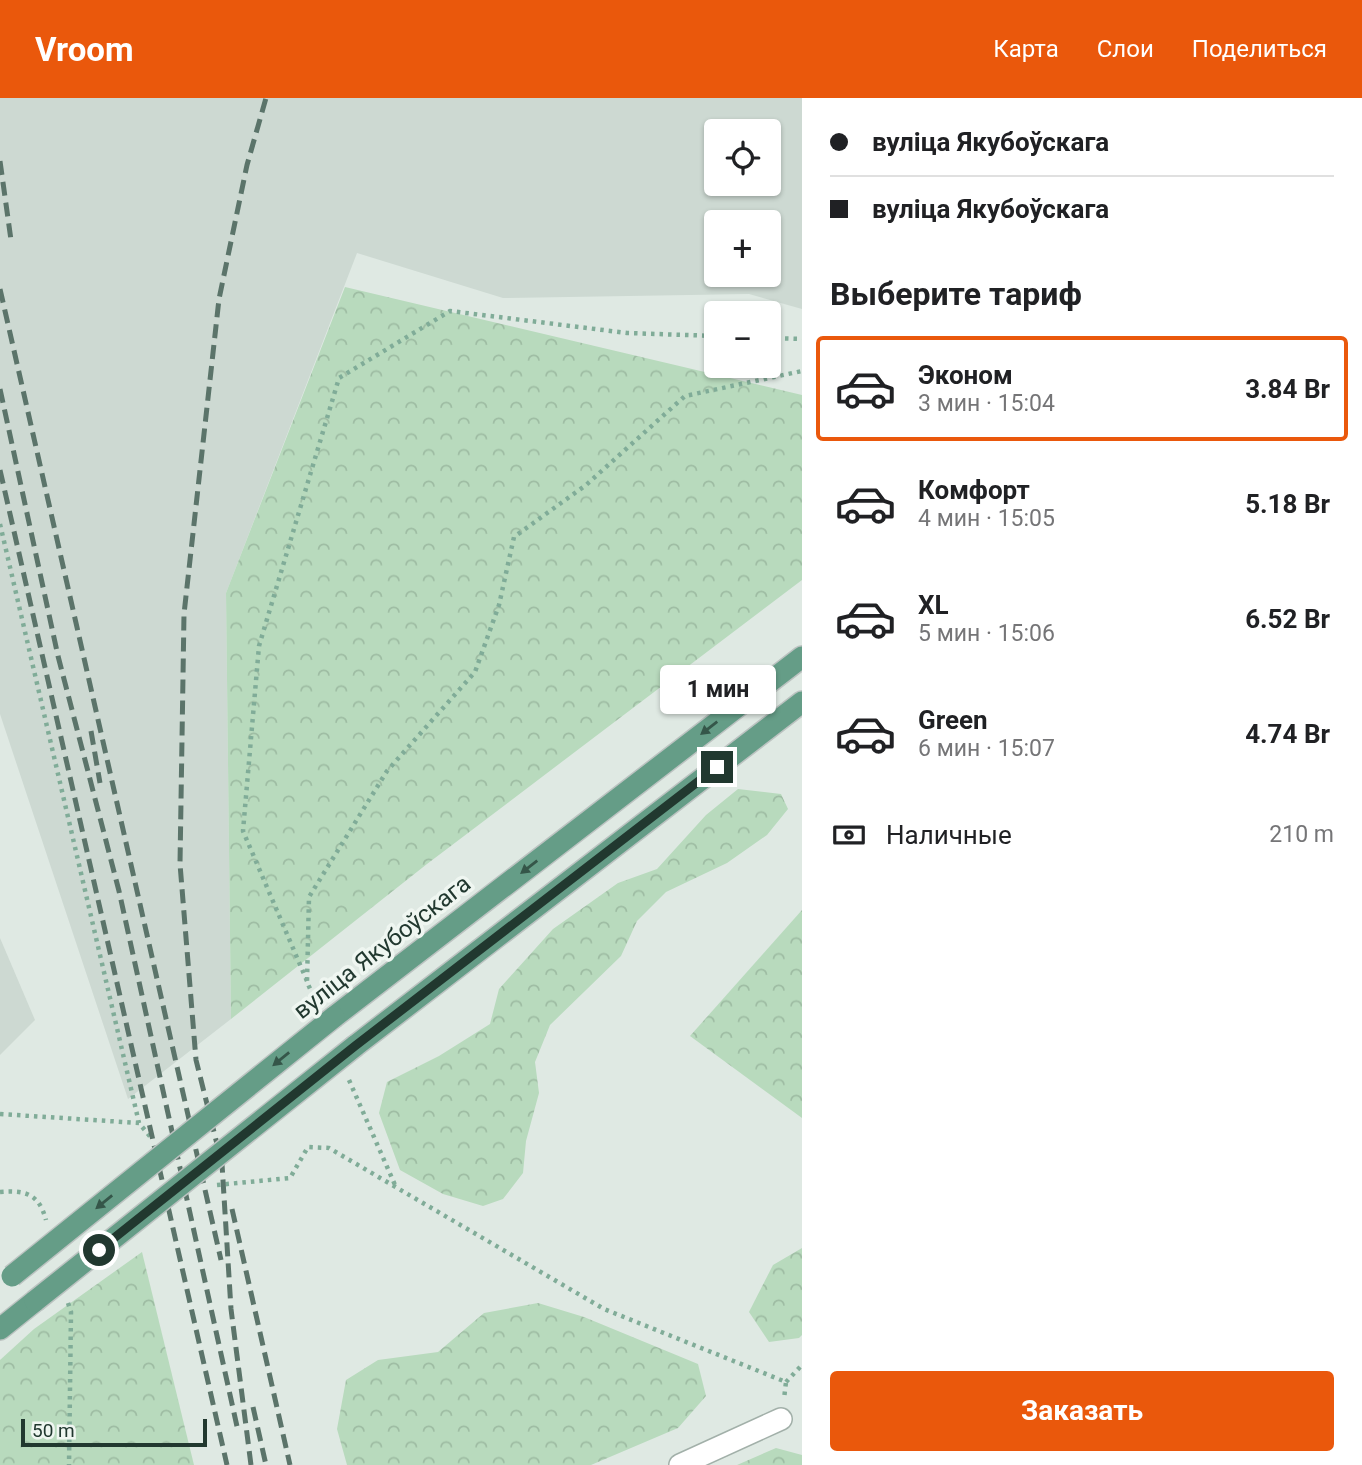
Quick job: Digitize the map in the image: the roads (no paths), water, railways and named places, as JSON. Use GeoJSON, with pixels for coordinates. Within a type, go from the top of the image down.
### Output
{"type":"FeatureCollection","features":[{"type":"Feature","properties":{"kind":"main road","name":"вуліца Якубоўскага"},"geometry":{"type":"LineString","coordinates":[[6,1280],[326,1012],[802,657]]}},
{"type":"Feature","properties":{"kind":"main road"},"geometry":{"type":"LineString","coordinates":[[0,1329],[355,1046],[802,702]]}},
{"type":"Feature","properties":{"kind":"street"},"geometry":{"type":"LineString","coordinates":[[680,1465],[781,1419]]}},
{"type":"Feature","properties":{"kind":"railway"},"geometry":{"type":"LineString","coordinates":[[251,1465],[231,1309],[222,1164],[196,1060],[180,864],[184,614],[219,299],[247,165],[266,98]]}},
{"type":"Feature","properties":{"kind":"railway"},"geometry":{"type":"LineString","coordinates":[[0,161],[11,240]]}},
{"type":"Feature","properties":{"kind":"railway"},"geometry":{"type":"LineString","coordinates":[[0,289],[221,1260]]}},
{"type":"Feature","properties":{"kind":"railway"},"geometry":{"type":"LineString","coordinates":[[0,389],[58,656],[119,891],[238,1431]]}},
{"type":"Feature","properties":{"kind":"railway"},"geometry":{"type":"LineString","coordinates":[[0,470],[227,1465]]}},
{"type":"Feature","properties":{"kind":"railway"},"geometry":{"type":"LineString","coordinates":[[91,731],[100,783]]}},
{"type":"Feature","properties":{"kind":"railway"},"geometry":{"type":"LineString","coordinates":[[232,1209],[290,1465]]}},
{"type":"Feature","properties":{"kind":"railway"},"geometry":{"type":"LineString","coordinates":[[253,1407],[266,1465]]}}]}
